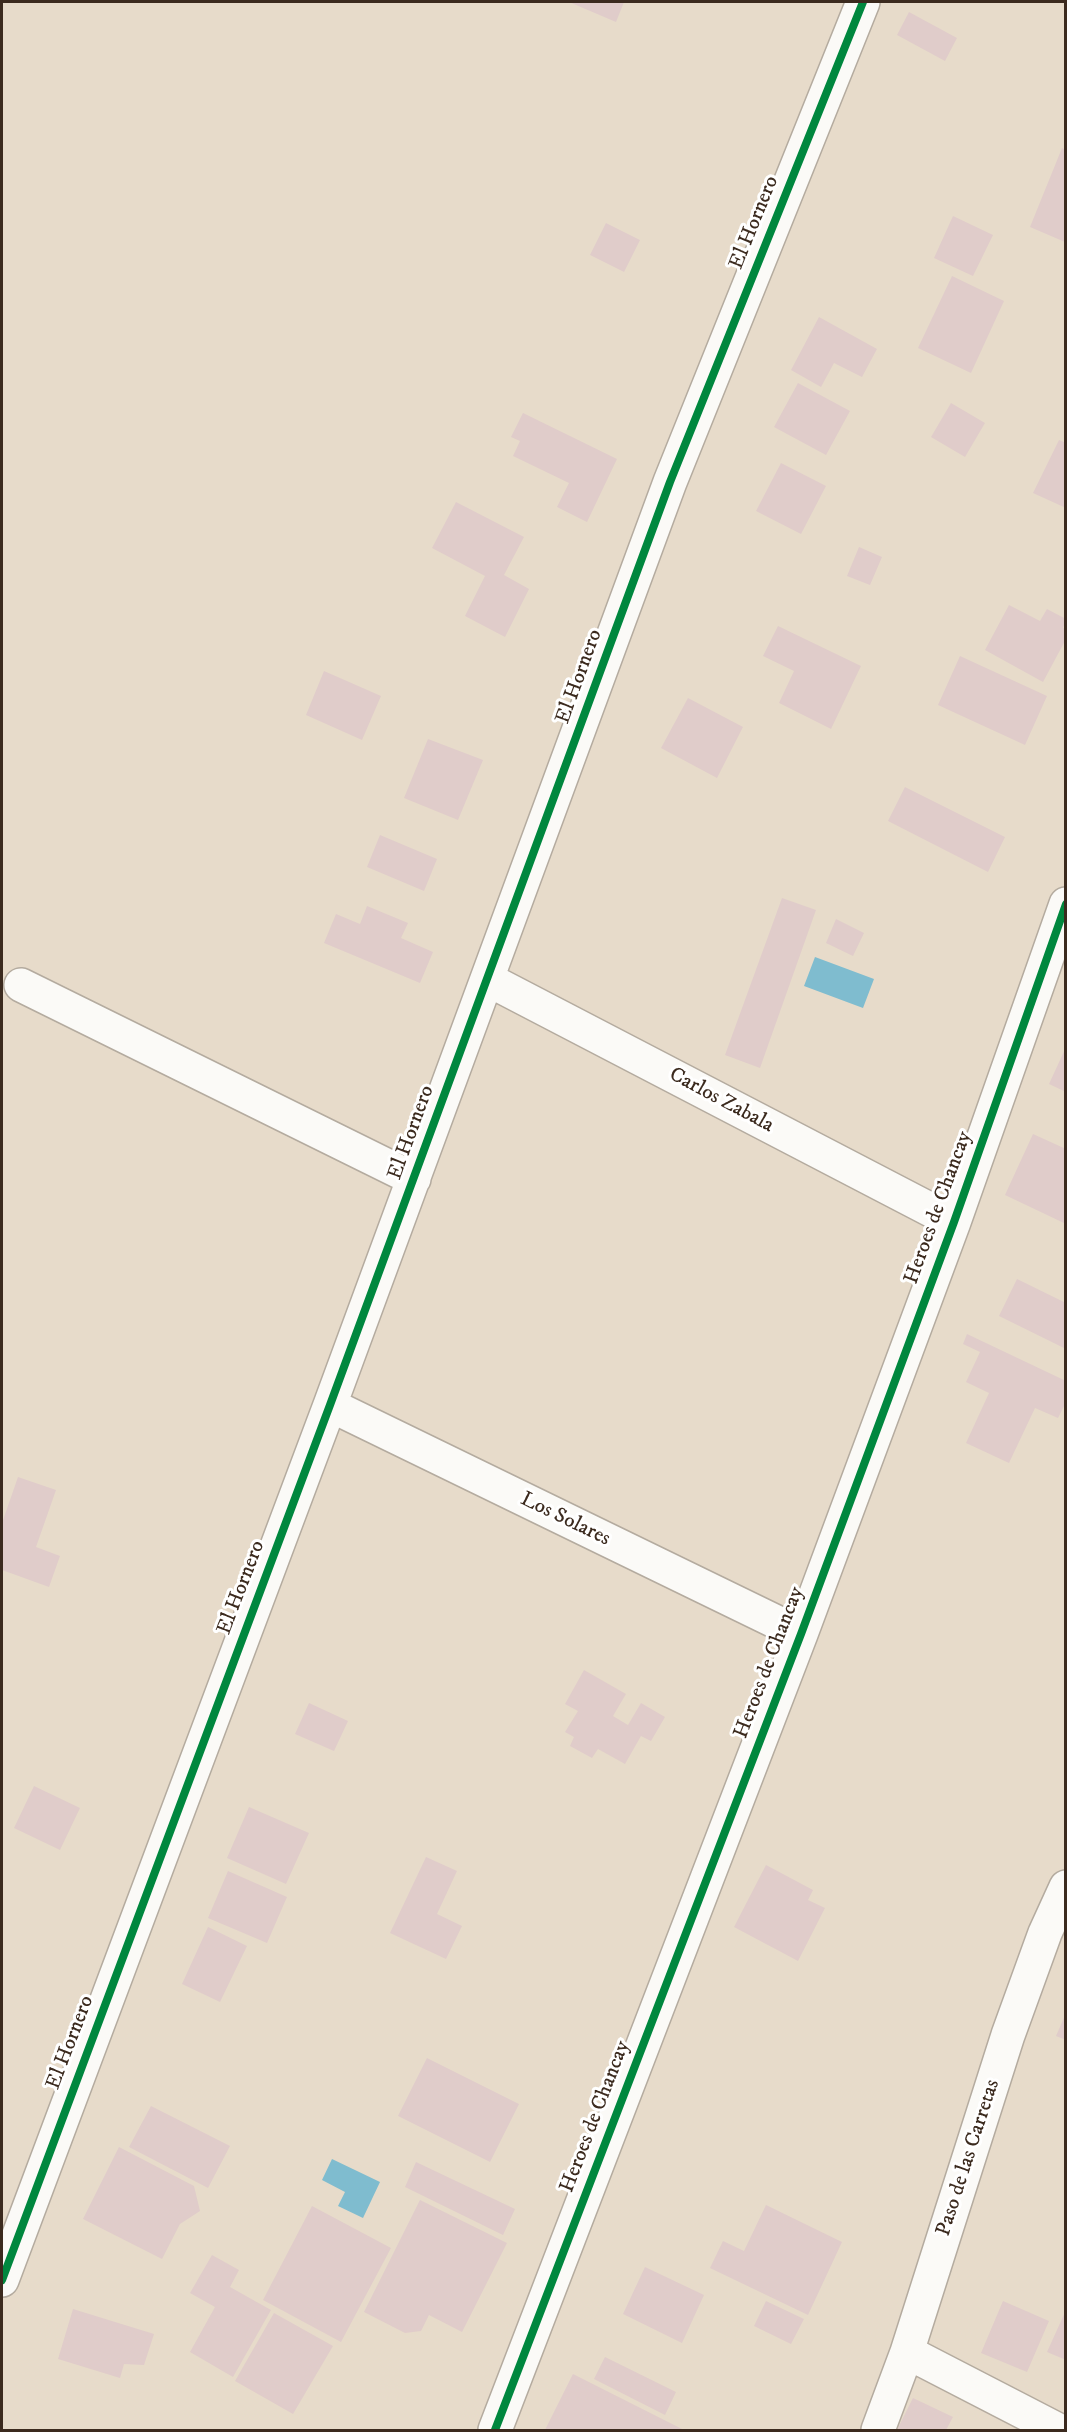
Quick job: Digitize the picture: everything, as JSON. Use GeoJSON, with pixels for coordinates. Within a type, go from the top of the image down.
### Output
{"type":"FeatureCollection","features":[{"type":"Feature","properties":{"kind":"street","name":"El Hornero"},"geometry":{"type":"LineString","coordinates":[[2,2280],[414,1179],[670,482],[863,2]]}},
{"type":"Feature","properties":{"kind":"street","name":"Heroes de Chancay"},"geometry":{"type":"LineString","coordinates":[[495,2430],[801,1634],[954,1222],[1065,904]]}},
{"type":"Feature","properties":{"kind":"street","name":"Carlos Zabala"},"geometry":{"type":"LineString","coordinates":[[488,979],[954,1222]]}},
{"type":"Feature","properties":{"kind":"street"},"geometry":{"type":"LineString","coordinates":[[21,985],[414,1179]]}},
{"type":"Feature","properties":{"kind":"street","name":"Los Solares"},"geometry":{"type":"LineString","coordinates":[[330,1405],[801,1634]]}},
{"type":"Feature","properties":{"kind":"street","name":"Paso de las Carretas"},"geometry":{"type":"LineString","coordinates":[[878,2430],[907,2352],[1008,2035],[1055,1939],[1065,1887]]}},
{"type":"Feature","properties":{"kind":"street"},"geometry":{"type":"LineString","coordinates":[[907,2352],[1058,2430]]}},
{"type":"Feature","properties":{"kind":"water"},"geometry":{"type":"Polygon","coordinates":[[[815,957],[874,979],[863,1008],[804,986],[815,957]]]}},
{"type":"Feature","properties":{"kind":"water"},"geometry":{"type":"Polygon","coordinates":[[[332,2159],[380,2182],[363,2218],[338,2206],[345,2192],[322,2180],[332,2159]]]}},
{"type":"Feature","properties":{"kind":"building"},"geometry":{"type":"Polygon","coordinates":[[[569,2],[624,2],[616,22],[569,2]]]}},
{"type":"Feature","properties":{"kind":"building"},"geometry":{"type":"Polygon","coordinates":[[[909,12],[957,38],[945,61],[897,35],[909,12]]]}},
{"type":"Feature","properties":{"kind":"building"},"geometry":{"type":"Polygon","coordinates":[[[1062,148],[1066,150],[1065,242],[1030,227],[1062,148]]]}},
{"type":"Feature","properties":{"kind":"building"},"geometry":{"type":"Polygon","coordinates":[[[953,216],[993,235],[973,276],[934,258],[953,216]]]}},
{"type":"Feature","properties":{"kind":"building"},"geometry":{"type":"Polygon","coordinates":[[[606,223],[640,240],[624,272],[590,255],[606,223]]]}},
{"type":"Feature","properties":{"kind":"building"},"geometry":{"type":"Polygon","coordinates":[[[952,276],[1004,301],[971,373],[918,348],[952,276]]]}},
{"type":"Feature","properties":{"kind":"building"},"geometry":{"type":"Polygon","coordinates":[[[819,317],[877,349],[862,377],[834,363],[821,387],[791,370],[819,317]]]}},
{"type":"Feature","properties":{"kind":"building"},"geometry":{"type":"Polygon","coordinates":[[[798,383],[850,411],[826,455],[774,427],[798,383]]]}},
{"type":"Feature","properties":{"kind":"building"},"geometry":{"type":"Polygon","coordinates":[[[951,403],[985,423],[965,457],[931,437],[951,403]]]}},
{"type":"Feature","properties":{"kind":"building"},"geometry":{"type":"Polygon","coordinates":[[[523,413],[617,459],[587,522],[557,507],[569,483],[513,456],[520,441],[511,437],[523,413]]]}},
{"type":"Feature","properties":{"kind":"building"},"geometry":{"type":"Polygon","coordinates":[[[1059,440],[1066,443],[1066,508],[1033,493],[1059,440]]]}},
{"type":"Feature","properties":{"kind":"building"},"geometry":{"type":"Polygon","coordinates":[[[781,463],[826,486],[801,534],[756,511],[781,463]]]}},
{"type":"Feature","properties":{"kind":"building"},"geometry":{"type":"Polygon","coordinates":[[[456,502],[524,537],[504,575],[529,589],[505,637],[465,616],[485,576],[432,548],[456,502]]]}},
{"type":"Feature","properties":{"kind":"building"},"geometry":{"type":"Polygon","coordinates":[[[859,547],[882,557],[870,585],[847,576],[859,547]]]}},
{"type":"Feature","properties":{"kind":"building"},"geometry":{"type":"Polygon","coordinates":[[[1009,605],[1040,621],[1047,609],[1066,619],[1063,628],[1066,629],[1066,639],[1043,682],[985,650],[1009,605]]]}},
{"type":"Feature","properties":{"kind":"building"},"geometry":{"type":"Polygon","coordinates":[[[778,626],[861,666],[831,729],[779,703],[794,671],[763,656],[778,626]]]}},
{"type":"Feature","properties":{"kind":"building"},"geometry":{"type":"Polygon","coordinates":[[[960,656],[1047,696],[1025,745],[938,705],[960,656]]]}},
{"type":"Feature","properties":{"kind":"building"},"geometry":{"type":"Polygon","coordinates":[[[324,671],[381,696],[362,740],[306,715],[324,671]]]}},
{"type":"Feature","properties":{"kind":"building"},"geometry":{"type":"Polygon","coordinates":[[[688,698],[743,727],[717,778],[661,748],[688,698]]]}},
{"type":"Feature","properties":{"kind":"building"},"geometry":{"type":"Polygon","coordinates":[[[428,739],[483,760],[458,820],[404,798],[428,739]]]}},
{"type":"Feature","properties":{"kind":"building"},"geometry":{"type":"Polygon","coordinates":[[[905,787],[1005,837],[988,872],[888,821],[905,787]]]}},
{"type":"Feature","properties":{"kind":"building"},"geometry":{"type":"Polygon","coordinates":[[[380,835],[437,859],[424,891],[367,867],[380,835]]]}},
{"type":"Feature","properties":{"kind":"building"},"geometry":{"type":"Polygon","coordinates":[[[782,898],[816,910],[760,1068],[725,1055],[782,898]]]}},
{"type":"Feature","properties":{"kind":"building"},"geometry":{"type":"Polygon","coordinates":[[[367,906],[408,923],[401,938],[433,952],[420,983],[324,943],[336,914],[360,924],[367,906]]]}},
{"type":"Feature","properties":{"kind":"building"},"geometry":{"type":"Polygon","coordinates":[[[836,919],[864,933],[853,956],[826,943],[836,919]]]}},
{"type":"Feature","properties":{"kind":"building"},"geometry":{"type":"Polygon","coordinates":[[[1066,1047],[1066,1092],[1049,1084],[1066,1047]]]}},
{"type":"Feature","properties":{"kind":"building"},"geometry":{"type":"Polygon","coordinates":[[[1033,1134],[1066,1149],[1066,1224],[1005,1195],[1033,1134]]]}},
{"type":"Feature","properties":{"kind":"building"},"geometry":{"type":"Polygon","coordinates":[[[1017,1279],[1066,1303],[1066,1349],[999,1316],[1017,1279]]]}},
{"type":"Feature","properties":{"kind":"building"},"geometry":{"type":"Polygon","coordinates":[[[967,1334],[1066,1381],[1066,1402],[1058,1418],[1035,1408],[1009,1463],[966,1443],[989,1393],[966,1382],[980,1352],[963,1344],[967,1334]]]}},
{"type":"Feature","properties":{"kind":"building"},"geometry":{"type":"Polygon","coordinates":[[[18,1477],[56,1490],[36,1547],[60,1556],[49,1587],[2,1570],[2,1523],[18,1477]]]}},
{"type":"Feature","properties":{"kind":"building"},"geometry":{"type":"Polygon","coordinates":[[[584,1670],[626,1694],[613,1716],[628,1725],[641,1703],[665,1717],[651,1741],[641,1736],[625,1764],[598,1749],[592,1758],[570,1746],[574,1737],[565,1732],[578,1711],[565,1704],[584,1670]]]}},
{"type":"Feature","properties":{"kind":"building"},"geometry":{"type":"Polygon","coordinates":[[[309,1703],[348,1721],[334,1751],[295,1734],[309,1703]]]}},
{"type":"Feature","properties":{"kind":"building"},"geometry":{"type":"Polygon","coordinates":[[[34,1786],[80,1808],[60,1850],[14,1828],[34,1786]]]}},
{"type":"Feature","properties":{"kind":"building"},"geometry":{"type":"Polygon","coordinates":[[[249,1807],[309,1833],[286,1884],[227,1858],[249,1807]]]}},
{"type":"Feature","properties":{"kind":"building"},"geometry":{"type":"Polygon","coordinates":[[[426,1857],[457,1871],[437,1914],[462,1926],[446,1959],[390,1933],[426,1857]]]}},
{"type":"Feature","properties":{"kind":"building"},"geometry":{"type":"Polygon","coordinates":[[[766,1865],[813,1890],[808,1900],[825,1908],[798,1961],[734,1927],[766,1865]]]}},
{"type":"Feature","properties":{"kind":"building"},"geometry":{"type":"Polygon","coordinates":[[[228,1871],[287,1897],[267,1943],[208,1918],[228,1871]]]}},
{"type":"Feature","properties":{"kind":"building"},"geometry":{"type":"Polygon","coordinates":[[[208,1927],[247,1946],[220,2002],[182,1984],[208,1927]]]}},
{"type":"Feature","properties":{"kind":"building"},"geometry":{"type":"Polygon","coordinates":[[[1066,2013],[1066,2040],[1056,2036],[1066,2013]]]}},
{"type":"Feature","properties":{"kind":"building"},"geometry":{"type":"Polygon","coordinates":[[[427,2058],[519,2104],[490,2162],[398,2116],[427,2058]]]}},
{"type":"Feature","properties":{"kind":"building"},"geometry":{"type":"Polygon","coordinates":[[[151,2106],[230,2146],[208,2188],[129,2147],[151,2106]]]}},
{"type":"Feature","properties":{"kind":"building"},"geometry":{"type":"Polygon","coordinates":[[[119,2147],[194,2186],[200,2211],[180,2224],[162,2259],[83,2219],[119,2147]]]}},
{"type":"Feature","properties":{"kind":"building"},"geometry":{"type":"Polygon","coordinates":[[[416,2162],[515,2209],[503,2235],[405,2187],[416,2162]]]}},
{"type":"Feature","properties":{"kind":"building"},"geometry":{"type":"Polygon","coordinates":[[[420,2200],[507,2243],[462,2332],[429,2315],[421,2331],[405,2333],[364,2312],[420,2200]]]}},
{"type":"Feature","properties":{"kind":"building"},"geometry":{"type":"Polygon","coordinates":[[[766,2205],[842,2242],[808,2315],[710,2268],[723,2241],[744,2251],[766,2205]]]}},
{"type":"Feature","properties":{"kind":"building"},"geometry":{"type":"Polygon","coordinates":[[[312,2206],[391,2248],[341,2342],[263,2300],[312,2206]]]}},
{"type":"Feature","properties":{"kind":"building"},"geometry":{"type":"Polygon","coordinates":[[[212,2255],[239,2270],[230,2287],[271,2310],[233,2377],[190,2352],[215,2307],[190,2293],[212,2255]]]}},
{"type":"Feature","properties":{"kind":"building"},"geometry":{"type":"Polygon","coordinates":[[[645,2267],[704,2295],[682,2343],[623,2314],[645,2267]]]}},
{"type":"Feature","properties":{"kind":"building"},"geometry":{"type":"Polygon","coordinates":[[[766,2301],[804,2319],[791,2344],[754,2326],[766,2301]]]}},
{"type":"Feature","properties":{"kind":"building"},"geometry":{"type":"Polygon","coordinates":[[[1003,2301],[1049,2321],[1027,2372],[981,2353],[1003,2301]]]}},
{"type":"Feature","properties":{"kind":"building"},"geometry":{"type":"Polygon","coordinates":[[[73,2309],[154,2334],[144,2365],[124,2364],[120,2378],[58,2359],[73,2309]]]}},
{"type":"Feature","properties":{"kind":"building"},"geometry":{"type":"Polygon","coordinates":[[[1066,2310],[1066,2360],[1047,2352],[1066,2310]]]}},
{"type":"Feature","properties":{"kind":"building"},"geometry":{"type":"Polygon","coordinates":[[[274,2313],[333,2346],[293,2414],[235,2381],[274,2313]]]}},
{"type":"Feature","properties":{"kind":"building"},"geometry":{"type":"Polygon","coordinates":[[[605,2357],[676,2392],[665,2415],[594,2379],[605,2357]]]}},
{"type":"Feature","properties":{"kind":"building"},"geometry":{"type":"Polygon","coordinates":[[[573,2374],[684,2430],[545,2430],[573,2374]]]}},
{"type":"Feature","properties":{"kind":"building"},"geometry":{"type":"Polygon","coordinates":[[[913,2398],[953,2417],[946,2430],[897,2430],[913,2398]]]}},
{"type":"Feature","properties":{"kind":"cycle path"},"geometry":{"type":"LineString","coordinates":[[2,2280],[330,1405],[670,482],[863,2]]}},
{"type":"Feature","properties":{"kind":"cycle path"},"geometry":{"type":"LineString","coordinates":[[495,2430],[801,1634],[954,1222],[1066,904]]}}]}
